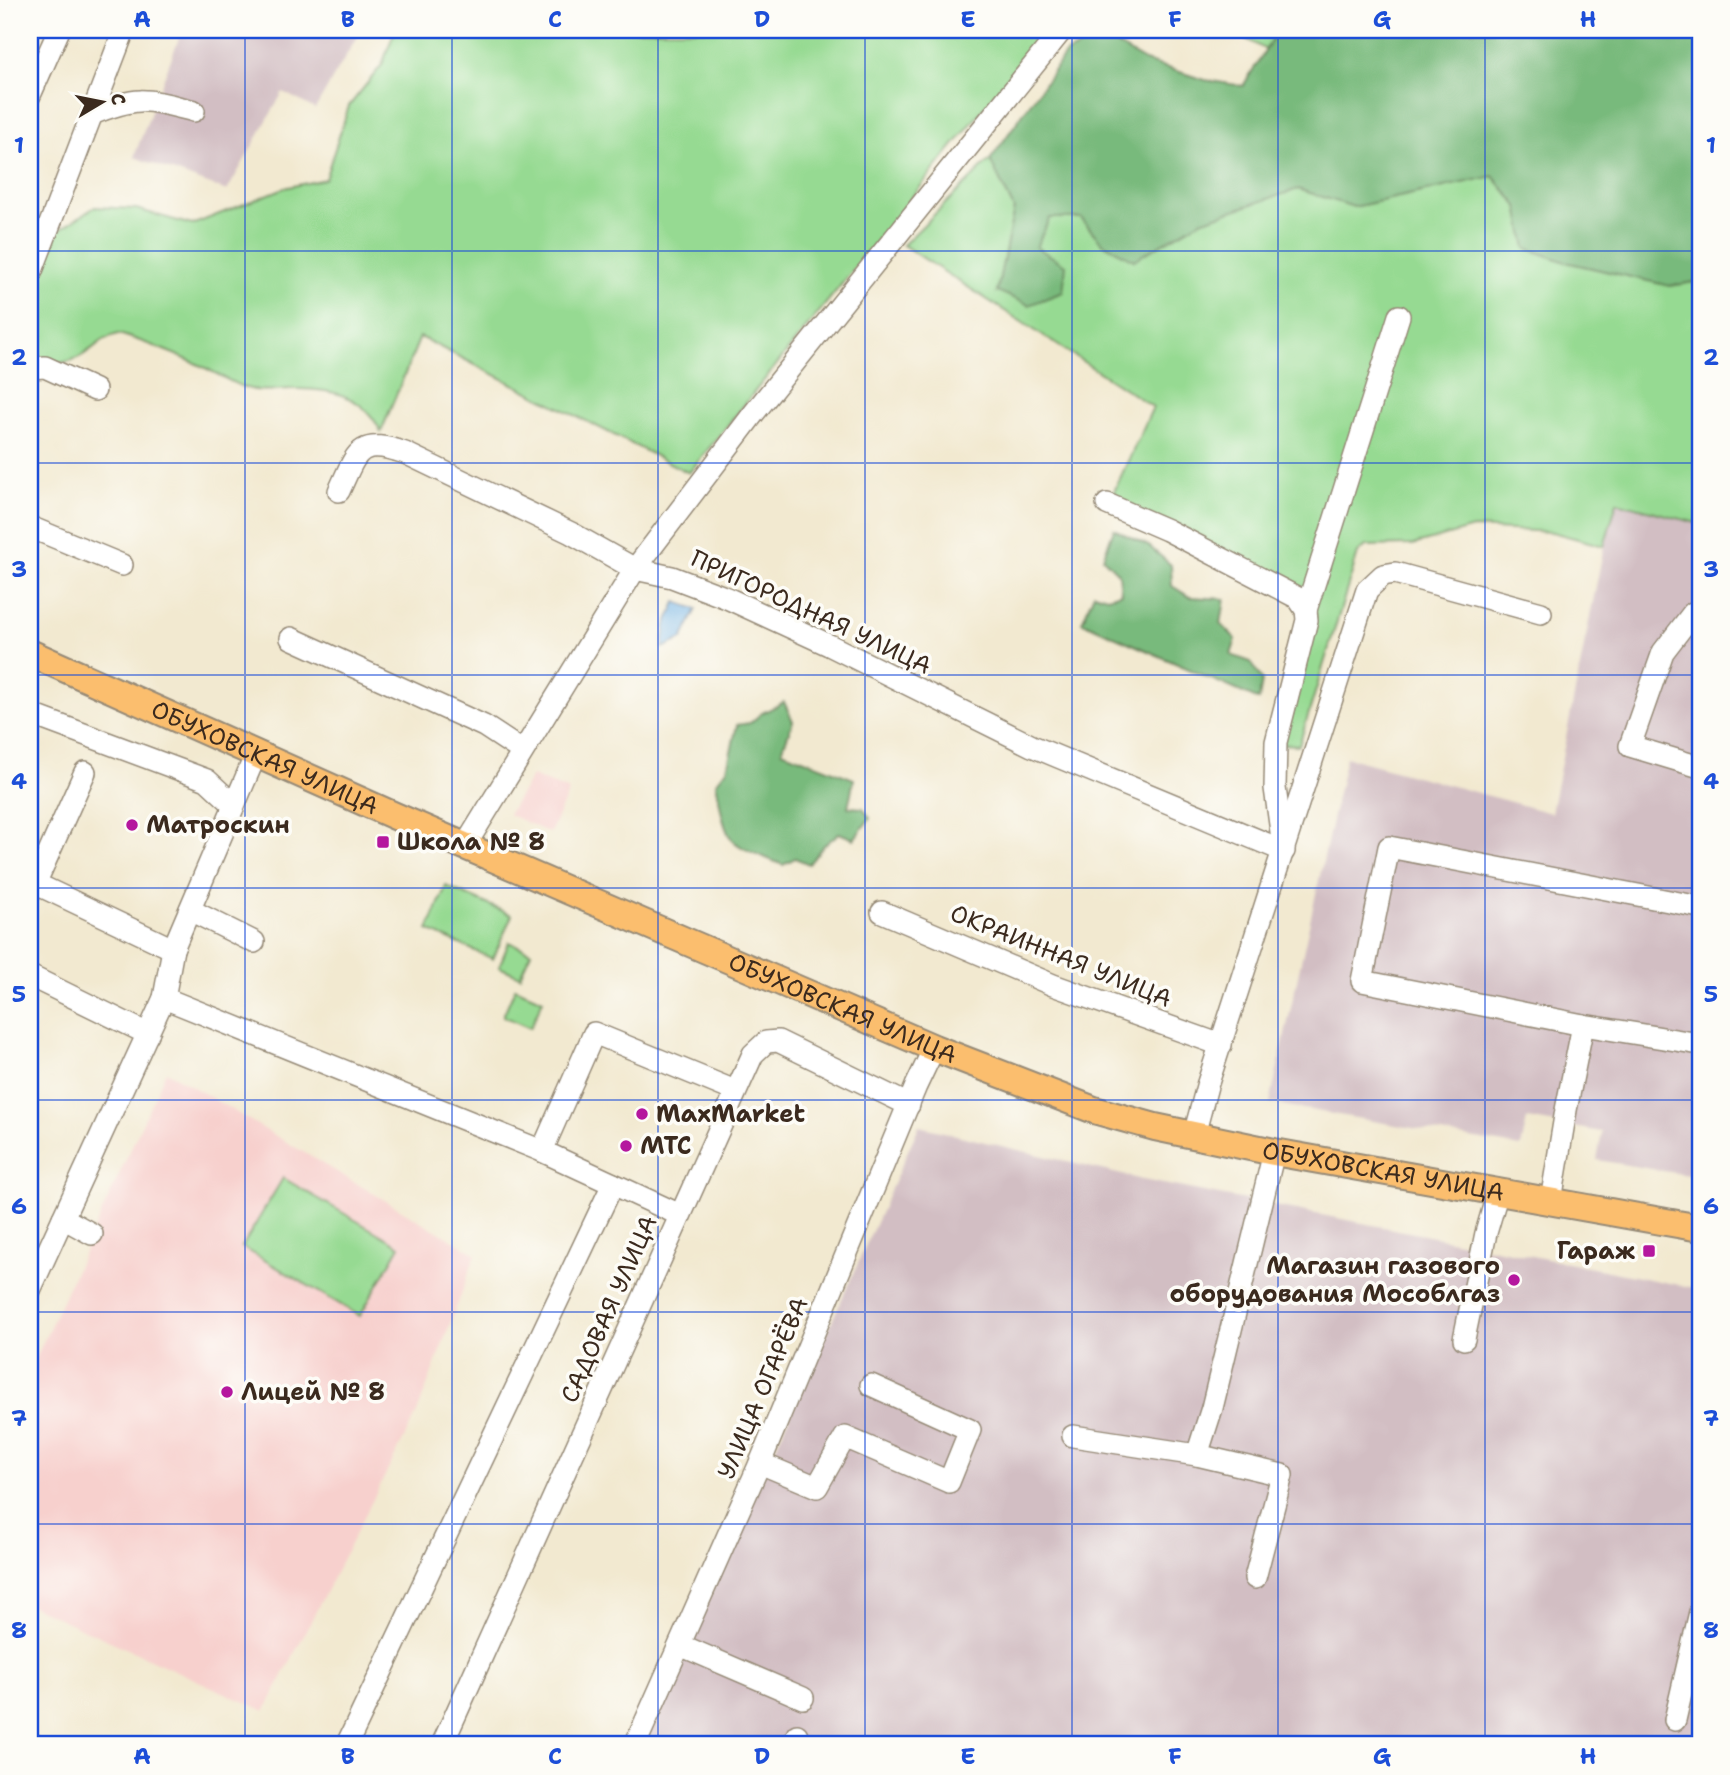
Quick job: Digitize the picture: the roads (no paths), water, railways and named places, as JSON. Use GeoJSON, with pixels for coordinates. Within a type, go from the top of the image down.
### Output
{"type":"FeatureCollection","features":[{"type":"Feature","properties":{"kind":"main road","name":"ОБУХОВСКАЯ УЛИЦА"},"geometry":{"type":"LineString","coordinates":[[30,653],[465,846],[934,1048],[1094,1110],[1274,1152],[1700,1228]]}},
{"type":"Feature","properties":{"kind":"street"},"geometry":{"type":"LineString","coordinates":[[30,95],[59,30]]}},
{"type":"Feature","properties":{"kind":"street"},"geometry":{"type":"LineString","coordinates":[[30,276],[124,30]]}},
{"type":"Feature","properties":{"kind":"street"},"geometry":{"type":"LineString","coordinates":[[465,846],[635,569],[754,413],[1062,30]]}},
{"type":"Feature","properties":{"kind":"street"},"geometry":{"type":"LineString","coordinates":[[92,114],[126,102],[147,99],[194,111]]}},
{"type":"Feature","properties":{"kind":"street"},"geometry":{"type":"LineString","coordinates":[[1284,851],[1275,788],[1276,742],[1307,620],[1306,610],[1399,316]]}},
{"type":"Feature","properties":{"kind":"street"},"geometry":{"type":"LineString","coordinates":[[30,368],[45,367],[95,390]]}},
{"type":"Feature","properties":{"kind":"street","name":"ПРИГОРОДНАЯ УЛИЦА"},"geometry":{"type":"LineString","coordinates":[[339,491],[353,460],[362,449],[372,445],[386,446],[405,453],[571,533],[635,569],[672,577],[727,598],[829,645],[1032,747],[1284,851]]}},
{"type":"Feature","properties":{"kind":"street"},"geometry":{"type":"LineString","coordinates":[[1107,504],[1167,530],[1298,598],[1306,610]]}},
{"type":"Feature","properties":{"kind":"street"},"geometry":{"type":"LineString","coordinates":[[30,527],[122,565]]}},
{"type":"Feature","properties":{"kind":"street"},"geometry":{"type":"LineString","coordinates":[[1194,1135],[1207,1086],[1367,590],[1376,579],[1388,573],[1395,573],[1541,613]]}},
{"type":"Feature","properties":{"kind":"street"},"geometry":{"type":"LineString","coordinates":[[1700,615],[1693,613],[1663,652],[1630,746],[1700,767]]}},
{"type":"Feature","properties":{"kind":"street"},"geometry":{"type":"LineString","coordinates":[[291,638],[484,726],[522,751]]}},
{"type":"Feature","properties":{"kind":"street"},"geometry":{"type":"LineString","coordinates":[[30,714],[207,780],[234,805]]}},
{"type":"Feature","properties":{"kind":"street"},"geometry":{"type":"LineString","coordinates":[[31,1281],[63,1218],[164,998],[173,949],[256,754]]}},
{"type":"Feature","properties":{"kind":"street"},"geometry":{"type":"LineString","coordinates":[[85,772],[32,882],[173,949]]}},
{"type":"Feature","properties":{"kind":"street"},"geometry":{"type":"LineString","coordinates":[[1700,907],[1389,848],[1362,981],[1583,1025],[1700,1044]]}},
{"type":"Feature","properties":{"kind":"street"},"geometry":{"type":"LineString","coordinates":[[190,910],[254,942]]}},
{"type":"Feature","properties":{"kind":"street","name":"ОКРАИННАЯ УЛИЦА"},"geometry":{"type":"LineString","coordinates":[[882,912],[1053,985],[1222,1045]]}},
{"type":"Feature","properties":{"kind":"street"},"geometry":{"type":"LineString","coordinates":[[30,976],[148,1034]]}},
{"type":"Feature","properties":{"kind":"street"},"geometry":{"type":"LineString","coordinates":[[164,998],[542,1151],[680,1215]]}},
{"type":"Feature","properties":{"kind":"street"},"geometry":{"type":"LineString","coordinates":[[1551,1201],[1583,1025]]}},
{"type":"Feature","properties":{"kind":"street"},"geometry":{"type":"LineString","coordinates":[[542,1151],[594,1033],[735,1091]]}},
{"type":"Feature","properties":{"kind":"street","name":"САДОВАЯ УЛИЦА"},"geometry":{"type":"LineString","coordinates":[[442,1745],[753,1054],[766,1042],[778,1041],[909,1105]]}},
{"type":"Feature","properties":{"kind":"street","name":"УЛИЦА ОГАРЁВА"},"geometry":{"type":"LineString","coordinates":[[635,1745],[761,1463],[934,1048]]}},
{"type":"Feature","properties":{"kind":"street"},"geometry":{"type":"LineString","coordinates":[[1197,1455],[1212,1408],[1274,1152]]}},
{"type":"Feature","properties":{"kind":"street"},"geometry":{"type":"LineString","coordinates":[[352,1745],[349,1740],[613,1184]]}},
{"type":"Feature","properties":{"kind":"street"},"geometry":{"type":"LineString","coordinates":[[1464,1339],[1486,1233],[1498,1192]]}},
{"type":"Feature","properties":{"kind":"street"},"geometry":{"type":"LineString","coordinates":[[63,1218],[92,1234]]}},
{"type":"Feature","properties":{"kind":"street"},"geometry":{"type":"LineString","coordinates":[[761,1463],[817,1487],[845,1437],[949,1482],[970,1430],[871,1385]]}},
{"type":"Feature","properties":{"kind":"street"},"geometry":{"type":"LineString","coordinates":[[1073,1436],[1197,1455],[1282,1475],[1255,1578]]}},
{"type":"Feature","properties":{"kind":"street"},"geometry":{"type":"LineString","coordinates":[[1675,1720],[1700,1612]]}},
{"type":"Feature","properties":{"kind":"street"},"geometry":{"type":"LineString","coordinates":[[680,1645],[803,1698]]}},
{"type":"Feature","properties":{"kind":"water"},"geometry":{"type":"Polygon","coordinates":[[[676,602],[697,609],[682,639],[663,648],[666,625],[676,602]]]}},
{"type":"Feature","properties":{"kind":"place","name":"Матроскин"},"geometry":{"type":"Point","coordinates":[132,825]}},
{"type":"Feature","properties":{"kind":"place","name":"Школа № 8"},"geometry":{"type":"Point","coordinates":[383,842]}},
{"type":"Feature","properties":{"kind":"place","name":"MaxMarket"},"geometry":{"type":"Point","coordinates":[642,1114]}},
{"type":"Feature","properties":{"kind":"place","name":"МТС"},"geometry":{"type":"Point","coordinates":[626,1146]}},
{"type":"Feature","properties":{"kind":"place","name":"Гараж"},"geometry":{"type":"Point","coordinates":[1649,1251]}},
{"type":"Feature","properties":{"kind":"place","name":"Магазин газового оборудования Мособлгаз"},"geometry":{"type":"Point","coordinates":[1514,1280]}},
{"type":"Feature","properties":{"kind":"place","name":"Лицей № 8"},"geometry":{"type":"Point","coordinates":[227,1392]}}]}
